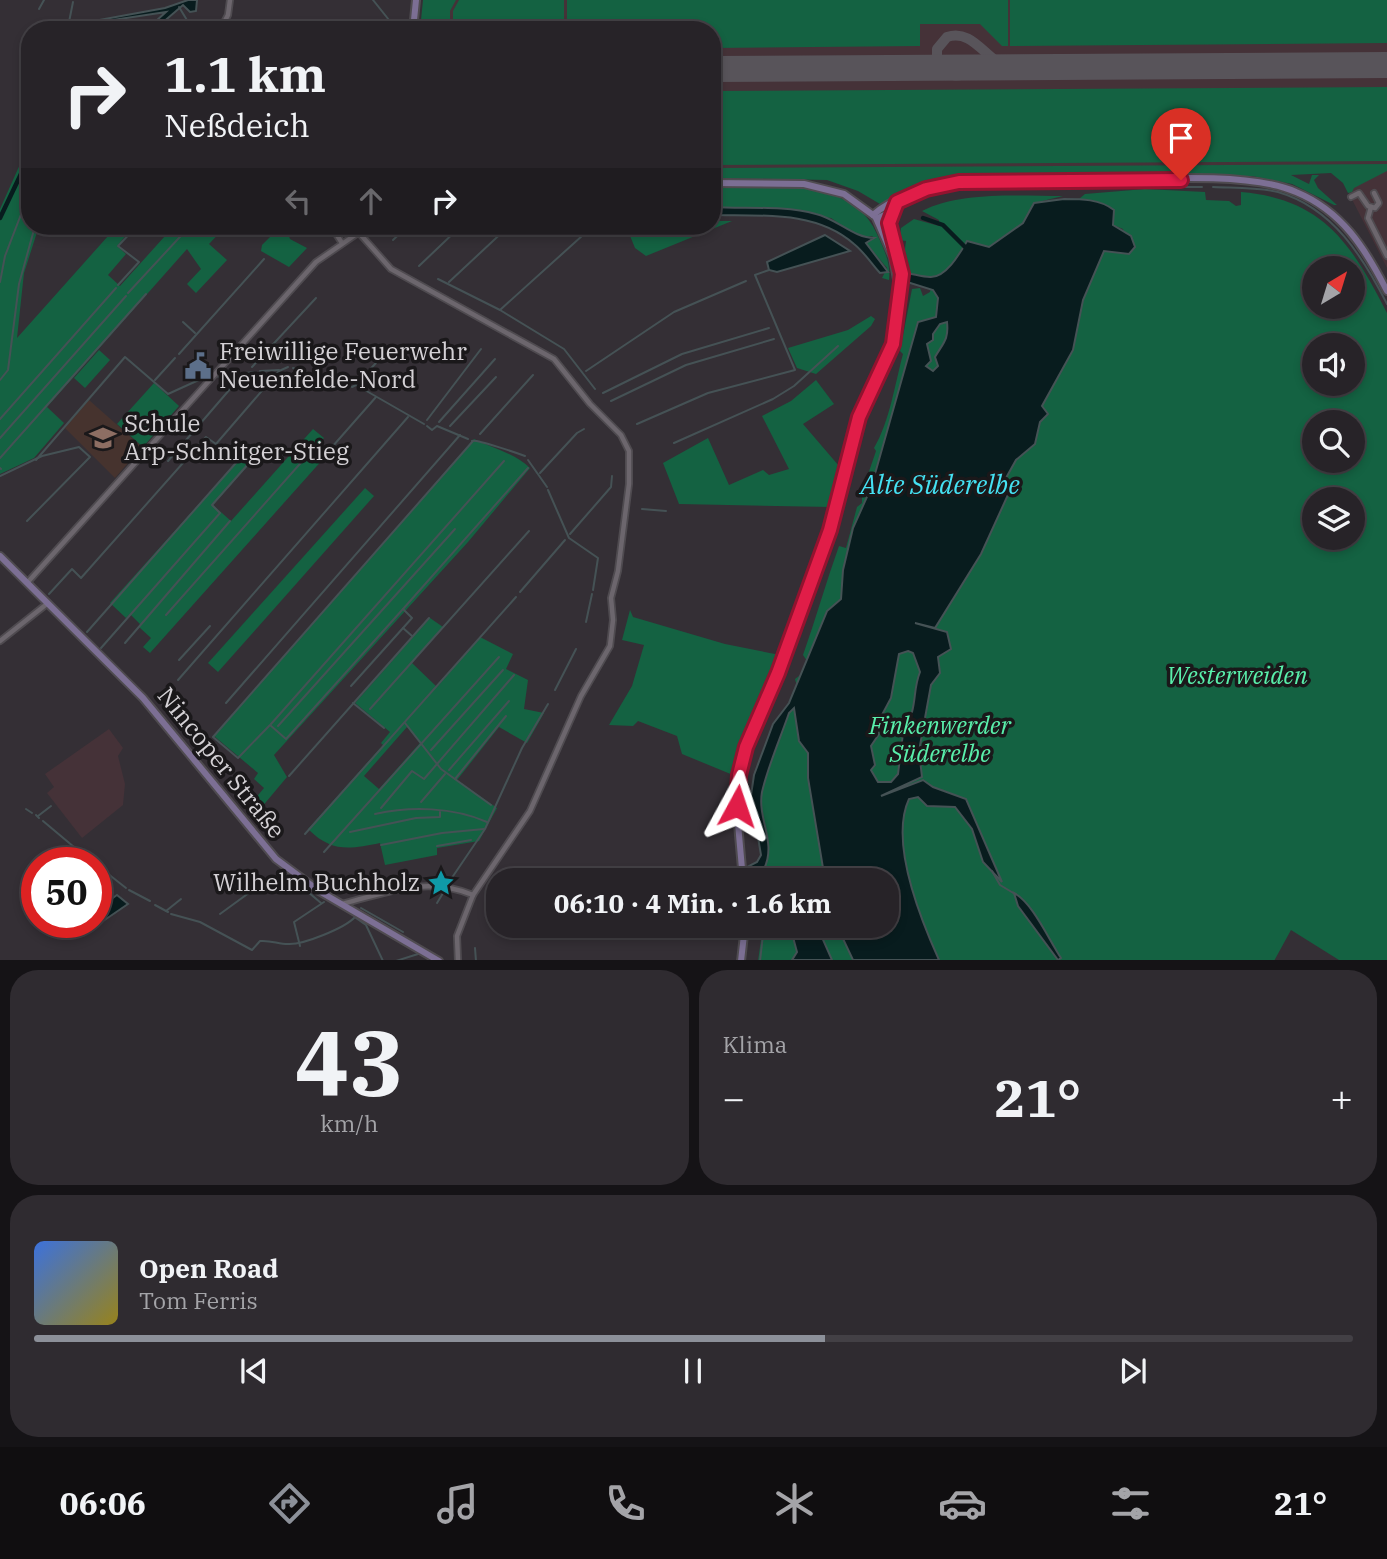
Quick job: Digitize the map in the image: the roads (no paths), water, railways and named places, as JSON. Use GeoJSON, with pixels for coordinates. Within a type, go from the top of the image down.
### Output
{"type":"FeatureCollection","features":[{"type":"Feature","properties":{"kind":"main road"},"geometry":{"type":"LineString","coordinates":[[414,21],[416,0]]}},
{"type":"Feature","properties":{"kind":"main road"},"geometry":{"type":"LineString","coordinates":[[875,216],[926,189],[959,182],[1221,180],[1267,183],[1308,197],[1343,223],[1368,254],[1387,291]]}},
{"type":"Feature","properties":{"kind":"main road"},"geometry":{"type":"LineString","coordinates":[[721,183],[818,186],[850,197],[875,216],[891,233]]}},
{"type":"Feature","properties":{"kind":"main road"},"geometry":{"type":"LineString","coordinates":[[742,868],[737,817],[741,767],[750,737],[778,673],[842,485],[859,417],[893,344],[901,264],[889,223],[897,202]]}},
{"type":"Feature","properties":{"kind":"main road"},"geometry":{"type":"LineString","coordinates":[[875,216],[892,210]]}},
{"type":"Feature","properties":{"kind":"main road"},"geometry":{"type":"LineString","coordinates":[[875,216],[893,257],[899,293]]}},
{"type":"Feature","properties":{"kind":"main road","name":"Nincoper Straße"},"geometry":{"type":"LineString","coordinates":[[0,556],[153,709],[262,846],[296,876],[437,960]]}},
{"type":"Feature","properties":{"kind":"main road"},"geometry":{"type":"LineString","coordinates":[[741,960],[744,938]]}},
{"type":"Feature","properties":{"kind":"street"},"geometry":{"type":"LineString","coordinates":[[225,21],[230,0]]}},
{"type":"Feature","properties":{"kind":"street"},"geometry":{"type":"LineString","coordinates":[[1351,197],[1359,193],[1371,207]]}},
{"type":"Feature","properties":{"kind":"street"},"geometry":{"type":"LineString","coordinates":[[1371,207],[1379,204],[1374,193]]}},
{"type":"Feature","properties":{"kind":"street"},"geometry":{"type":"LineString","coordinates":[[1371,207],[1368,218],[1387,256]]}},
{"type":"Feature","properties":{"kind":"street"},"geometry":{"type":"LineString","coordinates":[[337,235],[342,243]]}},
{"type":"Feature","properties":{"kind":"street"},"geometry":{"type":"LineString","coordinates":[[27,583],[316,262],[355,235]]}},
{"type":"Feature","properties":{"kind":"street"},"geometry":{"type":"LineString","coordinates":[[360,235],[391,269],[554,359],[590,404],[621,435],[629,452],[629,484],[618,571],[611,598],[613,620],[610,646],[581,696],[530,810],[473,895],[457,936],[458,960]]}},
{"type":"Feature","properties":{"kind":"street"},"geometry":{"type":"LineString","coordinates":[[0,641],[48,603]]}},
{"type":"Feature","properties":{"kind":"street"},"geometry":{"type":"LineString","coordinates":[[341,904],[418,885],[447,886],[473,895]]}},
{"type":"Feature","properties":{"kind":"water"},"geometry":{"type":"Polygon","coordinates":[[[188,0],[197,0],[196,11],[190,12],[183,5],[164,21],[156,21],[166,12],[94,21],[165,8],[188,0]]]}},
{"type":"Feature","properties":{"kind":"water","name":"Alte Süderelbe"},"geometry":{"type":"Polygon","coordinates":[[[1064,199],[1090,200],[1114,210],[1113,225],[1131,236],[1135,247],[1129,254],[1104,251],[1083,300],[1073,350],[1042,406],[1048,414],[1040,422],[1035,444],[1016,460],[1006,478],[1012,486],[981,554],[935,628],[915,623],[947,632],[951,649],[938,657],[940,673],[931,685],[919,751],[922,777],[881,796],[923,780],[933,787],[966,799],[1002,882],[983,862],[972,829],[955,807],[927,806],[918,797],[909,799],[903,836],[909,880],[939,960],[853,960],[843,938],[899,938],[899,868],[823,868],[808,778],[808,753],[799,741],[794,708],[789,713],[762,792],[762,812],[768,840],[764,868],[745,868],[757,862],[761,855],[751,795],[754,775],[773,724],[789,703],[827,611],[841,599],[843,570],[853,528],[871,488],[918,322],[936,317],[938,298],[933,290],[907,282],[906,273],[936,276],[952,264],[967,241],[989,247],[1023,223],[1034,203],[1064,199]],[[947,322],[940,324],[933,334],[933,340],[927,344],[931,361],[926,366],[933,371],[938,366],[935,357],[943,345],[947,322]],[[908,651],[899,654],[891,698],[876,726],[879,734],[871,746],[875,765],[871,770],[878,782],[891,782],[898,774],[905,717],[912,712],[920,672],[913,653],[908,651]]]}},
{"type":"Feature","properties":{"kind":"water"},"geometry":{"type":"Polygon","coordinates":[[[721,207],[791,209],[824,216],[859,235],[874,238],[866,243],[888,272],[880,273],[854,244],[823,225],[768,216],[721,215],[721,207]]]}},
{"type":"Feature","properties":{"kind":"water"},"geometry":{"type":"Polygon","coordinates":[[[825,235],[850,251],[777,272],[769,270],[767,262],[825,235]]]}},
{"type":"Feature","properties":{"kind":"water"},"geometry":{"type":"Polygon","coordinates":[[[1014,893],[1033,912],[1061,958],[1058,960],[1018,906],[1014,893]]]}},
{"type":"Feature","properties":{"kind":"water"},"geometry":{"type":"Polygon","coordinates":[[[117,895],[128,904],[112,915],[112,899],[117,895]]]}},
{"type":"Feature","properties":{"kind":"water"},"geometry":{"type":"Polygon","coordinates":[[[793,938],[822,938],[832,960],[792,960],[797,952],[793,938]]]}},
{"type":"Feature","properties":{"kind":"waterway"},"geometry":{"type":"LineString","coordinates":[[39,9],[44,0]]}},
{"type":"Feature","properties":{"kind":"waterway"},"geometry":{"type":"LineString","coordinates":[[373,0],[390,21]]}},
{"type":"Feature","properties":{"kind":"waterway"},"geometry":{"type":"LineString","coordinates":[[69,21],[73,2]]}},
{"type":"Feature","properties":{"kind":"waterway"},"geometry":{"type":"LineString","coordinates":[[179,7],[188,21]]}},
{"type":"Feature","properties":{"kind":"waterway"},"geometry":{"type":"LineString","coordinates":[[0,218],[21,174]]}},
{"type":"Feature","properties":{"kind":"waterway"},"geometry":{"type":"LineString","coordinates":[[1158,187],[1202,187]]}},
{"type":"Feature","properties":{"kind":"waterway"},"geometry":{"type":"LineString","coordinates":[[1213,187],[1254,188],[1278,192],[1315,210],[1344,236],[1368,269],[1387,304]]}},
{"type":"Feature","properties":{"kind":"waterway"},"geometry":{"type":"LineString","coordinates":[[0,282],[5,256],[21,214]]}},
{"type":"Feature","properties":{"kind":"waterway"},"geometry":{"type":"LineString","coordinates":[[923,218],[943,225],[967,249]]}},
{"type":"Feature","properties":{"kind":"waterway"},"geometry":{"type":"LineString","coordinates":[[0,380],[8,370],[19,284],[33,235]]}},
{"type":"Feature","properties":{"kind":"waterway"},"geometry":{"type":"LineString","coordinates":[[118,285],[139,262],[118,246],[128,235]]}},
{"type":"Feature","properties":{"kind":"waterway"},"geometry":{"type":"LineString","coordinates":[[128,293],[182,235]]}},
{"type":"Feature","properties":{"kind":"waterway"},"geometry":{"type":"LineString","coordinates":[[393,240],[398,235]]}},
{"type":"Feature","properties":{"kind":"waterway"},"geometry":{"type":"LineString","coordinates":[[419,266],[452,235]]}},
{"type":"Feature","properties":{"kind":"waterway"},"geometry":{"type":"LineString","coordinates":[[449,282],[499,235]]}},
{"type":"Feature","properties":{"kind":"waterway"},"geometry":{"type":"LineString","coordinates":[[500,310],[583,235]]}},
{"type":"Feature","properties":{"kind":"waterway"},"geometry":{"type":"LineString","coordinates":[[179,354],[264,259]]}},
{"type":"Feature","properties":{"kind":"waterway"},"geometry":{"type":"LineString","coordinates":[[637,424],[708,393],[795,370],[755,275],[769,270]]}},
{"type":"Feature","properties":{"kind":"waterway"},"geometry":{"type":"LineString","coordinates":[[438,279],[500,310],[564,349],[595,389]]}},
{"type":"Feature","properties":{"kind":"waterway"},"geometry":{"type":"LineString","coordinates":[[586,371],[674,312],[746,281]]}},
{"type":"Feature","properties":{"kind":"waterway"},"geometry":{"type":"LineString","coordinates":[[0,419],[116,288]]}},
{"type":"Feature","properties":{"kind":"waterway"},"geometry":{"type":"LineString","coordinates":[[0,458],[146,294]]}},
{"type":"Feature","properties":{"kind":"waterway"},"geometry":{"type":"LineString","coordinates":[[0,438],[126,296]]}},
{"type":"Feature","properties":{"kind":"waterway"},"geometry":{"type":"LineString","coordinates":[[252,367],[316,298]]}},
{"type":"Feature","properties":{"kind":"waterway"},"geometry":{"type":"LineString","coordinates":[[183,322],[195,333]]}},
{"type":"Feature","properties":{"kind":"waterway"},"geometry":{"type":"LineString","coordinates":[[603,393],[682,354],[769,328]]}},
{"type":"Feature","properties":{"kind":"waterway"},"geometry":{"type":"LineString","coordinates":[[611,401],[686,365],[774,339]]}},
{"type":"Feature","properties":{"kind":"waterway"},"geometry":{"type":"LineString","coordinates":[[674,443],[773,399],[794,386],[838,346]]}},
{"type":"Feature","properties":{"kind":"waterway"},"geometry":{"type":"LineString","coordinates":[[427,420],[481,349]]}},
{"type":"Feature","properties":{"kind":"waterway"},"geometry":{"type":"LineString","coordinates":[[36,460],[125,357],[168,394],[201,379]]}},
{"type":"Feature","properties":{"kind":"waterway"},"geometry":{"type":"LineString","coordinates":[[155,380],[175,358]]}},
{"type":"Feature","properties":{"kind":"waterway"},"geometry":{"type":"LineString","coordinates":[[439,422],[495,359]]}},
{"type":"Feature","properties":{"kind":"waterway"},"geometry":{"type":"LineString","coordinates":[[359,381],[376,363]]}},
{"type":"Feature","properties":{"kind":"waterway"},"geometry":{"type":"LineString","coordinates":[[49,594],[72,569],[81,578],[206,437],[216,444],[279,371],[288,367]]}},
{"type":"Feature","properties":{"kind":"waterway"},"geometry":{"type":"LineString","coordinates":[[293,368],[349,387]]}},
{"type":"Feature","properties":{"kind":"waterway"},"geometry":{"type":"LineString","coordinates":[[260,371],[279,370]]}},
{"type":"Feature","properties":{"kind":"waterway"},"geometry":{"type":"LineString","coordinates":[[216,376],[224,378],[228,375],[255,372]]}},
{"type":"Feature","properties":{"kind":"waterway"},"geometry":{"type":"LineString","coordinates":[[168,461],[243,374]]}},
{"type":"Feature","properties":{"kind":"waterway"},"geometry":{"type":"LineString","coordinates":[[480,434],[533,375]]}},
{"type":"Feature","properties":{"kind":"waterway"},"geometry":{"type":"LineString","coordinates":[[450,426],[496,377]]}},
{"type":"Feature","properties":{"kind":"waterway"},"geometry":{"type":"LineString","coordinates":[[352,387],[356,385],[424,424]]}},
{"type":"Feature","properties":{"kind":"waterway"},"geometry":{"type":"LineString","coordinates":[[166,615],[314,448],[325,455],[376,397]]}},
{"type":"Feature","properties":{"kind":"waterway"},"geometry":{"type":"LineString","coordinates":[[178,680],[408,417]]}},
{"type":"Feature","properties":{"kind":"waterway"},"geometry":{"type":"LineString","coordinates":[[427,426],[432,430],[437,426],[468,439]]}},
{"type":"Feature","properties":{"kind":"waterway"},"geometry":{"type":"LineString","coordinates":[[540,473],[577,433],[584,429]]}},
{"type":"Feature","properties":{"kind":"waterway"},"geometry":{"type":"LineString","coordinates":[[226,703],[460,435]]}},
{"type":"Feature","properties":{"kind":"waterway"},"geometry":{"type":"LineString","coordinates":[[472,441],[525,456]]}},
{"type":"Feature","properties":{"kind":"waterway"},"geometry":{"type":"LineString","coordinates":[[403,609],[286,739],[270,725],[238,758],[213,737],[473,441]]}},
{"type":"Feature","properties":{"kind":"waterway"},"geometry":{"type":"LineString","coordinates":[[0,476],[42,456],[79,447],[90,457],[27,521]]}},
{"type":"Feature","properties":{"kind":"waterway"},"geometry":{"type":"LineString","coordinates":[[87,632],[250,447]]}},
{"type":"Feature","properties":{"kind":"waterway"},"geometry":{"type":"LineString","coordinates":[[101,648],[220,513],[212,505],[257,454]]}},
{"type":"Feature","properties":{"kind":"waterway"},"geometry":{"type":"LineString","coordinates":[[528,460],[547,487]]}},
{"type":"Feature","properties":{"kind":"waterway"},"geometry":{"type":"LineString","coordinates":[[271,724],[504,461]]}},
{"type":"Feature","properties":{"kind":"waterway"},"geometry":{"type":"LineString","coordinates":[[412,636],[403,628],[412,618],[403,609],[528,468]]}},
{"type":"Feature","properties":{"kind":"waterway"},"geometry":{"type":"LineString","coordinates":[[570,534],[611,487],[612,476]]}},
{"type":"Feature","properties":{"kind":"waterway"},"geometry":{"type":"LineString","coordinates":[[548,490],[569,538],[598,558],[593,590]]}},
{"type":"Feature","properties":{"kind":"waterway"},"geometry":{"type":"LineString","coordinates":[[642,509],[666,511]]}},
{"type":"Feature","properties":{"kind":"waterway"},"geometry":{"type":"LineString","coordinates":[[125,643],[230,521]]}},
{"type":"Feature","properties":{"kind":"waterway"},"geometry":{"type":"LineString","coordinates":[[278,726],[455,529]]}},
{"type":"Feature","properties":{"kind":"waterway"},"geometry":{"type":"LineString","coordinates":[[370,709],[529,531]]}},
{"type":"Feature","properties":{"kind":"waterway"},"geometry":{"type":"LineString","coordinates":[[520,592],[565,540]]}},
{"type":"Feature","properties":{"kind":"waterway"},"geometry":{"type":"LineString","coordinates":[[586,622],[592,594]]}},
{"type":"Feature","properties":{"kind":"waterway"},"geometry":{"type":"LineString","coordinates":[[305,834],[516,597]]}},
{"type":"Feature","properties":{"kind":"waterway"},"geometry":{"type":"LineString","coordinates":[[289,776],[429,618]]}},
{"type":"Feature","properties":{"kind":"waterway"},"geometry":{"type":"LineString","coordinates":[[179,660],[210,626]]}},
{"type":"Feature","properties":{"kind":"waterway"},"geometry":{"type":"LineString","coordinates":[[351,686],[403,628]]}},
{"type":"Feature","properties":{"kind":"waterway"},"geometry":{"type":"LineString","coordinates":[[555,690],[576,649]]}},
{"type":"Feature","properties":{"kind":"waterway"},"geometry":{"type":"LineString","coordinates":[[324,852],[499,657]]}},
{"type":"Feature","properties":{"kind":"waterway"},"geometry":{"type":"LineString","coordinates":[[431,750],[503,670]]}},
{"type":"Feature","properties":{"kind":"waterway"},"geometry":{"type":"LineString","coordinates":[[381,808],[412,771],[424,779],[514,675]]}},
{"type":"Feature","properties":{"kind":"waterway"},"geometry":{"type":"LineString","coordinates":[[449,770],[509,701]]}},
{"type":"Feature","properties":{"kind":"waterway"},"geometry":{"type":"LineString","coordinates":[[353,703],[384,728]]}},
{"type":"Feature","properties":{"kind":"waterway"},"geometry":{"type":"LineString","coordinates":[[447,885],[485,829],[522,748],[548,704]]}},
{"type":"Feature","properties":{"kind":"waterway"},"geometry":{"type":"LineString","coordinates":[[455,779],[506,716]]}},
{"type":"Feature","properties":{"kind":"waterway"},"geometry":{"type":"LineString","coordinates":[[405,723],[441,769],[491,805]]}},
{"type":"Feature","properties":{"kind":"waterway"},"geometry":{"type":"LineString","coordinates":[[421,802],[445,774]]}},
{"type":"Feature","properties":{"kind":"waterway"},"geometry":{"type":"LineString","coordinates":[[38,816],[51,806]]}},
{"type":"Feature","properties":{"kind":"waterway"},"geometry":{"type":"LineString","coordinates":[[26,809],[32,813]]}},
{"type":"Feature","properties":{"kind":"waterway"},"geometry":{"type":"LineString","coordinates":[[375,814],[432,809],[460,813],[487,822]]}},
{"type":"Feature","properties":{"kind":"waterway"},"geometry":{"type":"LineString","coordinates":[[350,832],[416,818],[440,817],[440,812]]}},
{"type":"Feature","properties":{"kind":"waterway"},"geometry":{"type":"LineString","coordinates":[[36,815],[39,818]]}},
{"type":"Feature","properties":{"kind":"waterway"},"geometry":{"type":"LineString","coordinates":[[43,821],[74,847]]}},
{"type":"Feature","properties":{"kind":"waterway"},"geometry":{"type":"LineString","coordinates":[[381,845],[442,833],[484,829]]}},
{"type":"Feature","properties":{"kind":"waterway"},"geometry":{"type":"LineString","coordinates":[[437,846],[471,840]]}},
{"type":"Feature","properties":{"kind":"waterway"},"geometry":{"type":"LineString","coordinates":[[992,871],[1000,885],[1015,894]]}},
{"type":"Feature","properties":{"kind":"waterway"},"geometry":{"type":"LineString","coordinates":[[220,914],[264,882],[268,884],[283,873],[291,879]]}},
{"type":"Feature","properties":{"kind":"waterway"},"geometry":{"type":"LineString","coordinates":[[112,877],[126,888]]}},
{"type":"Feature","properties":{"kind":"waterway"},"geometry":{"type":"LineString","coordinates":[[129,890],[150,901]]}},
{"type":"Feature","properties":{"kind":"waterway"},"geometry":{"type":"LineString","coordinates":[[437,903],[445,890]]}},
{"type":"Feature","properties":{"kind":"waterway"},"geometry":{"type":"LineString","coordinates":[[308,892],[321,903]]}},
{"type":"Feature","properties":{"kind":"waterway"},"geometry":{"type":"LineString","coordinates":[[166,911],[181,899]]}},
{"type":"Feature","properties":{"kind":"waterway"},"geometry":{"type":"LineString","coordinates":[[300,946],[294,922],[324,902]]}},
{"type":"Feature","properties":{"kind":"waterway"},"geometry":{"type":"LineString","coordinates":[[155,905],[168,912]]}},
{"type":"Feature","properties":{"kind":"waterway"},"geometry":{"type":"LineString","coordinates":[[361,908],[403,932]]}},
{"type":"Feature","properties":{"kind":"waterway"},"geometry":{"type":"LineString","coordinates":[[171,914],[200,922],[252,950],[260,941],[295,944],[313,939],[333,931],[355,917]]}},
{"type":"Feature","properties":{"kind":"waterway"},"geometry":{"type":"LineString","coordinates":[[356,918],[366,925],[383,960]]}},
{"type":"Feature","properties":{"kind":"waterway"},"geometry":{"type":"LineString","coordinates":[[760,960],[763,938]]}},
{"type":"Feature","properties":{"kind":"waterway"},"geometry":{"type":"LineString","coordinates":[[475,948],[476,960]]}},
{"type":"Feature","properties":{"kind":"waterway"},"geometry":{"type":"LineString","coordinates":[[399,960],[418,954]]}},
{"type":"Feature","properties":{"kind":"place","name":"Freiwillige Feuerwehr Neuenfelde-Nord"},"geometry":{"type":"Point","coordinates":[198,366]}},
{"type":"Feature","properties":{"kind":"place","name":"Schule Arp-Schnitger-Stieg"},"geometry":{"type":"Point","coordinates":[103,438]}},
{"type":"Feature","properties":{"kind":"place","name":"Wilhelm Buchholz"},"geometry":{"type":"Point","coordinates":[441,883]}},
{"type":"Feature","properties":{"kind":"park label","name":"Westerweiden"},"geometry":{"type":"Point","coordinates":[1237,676]}},
{"type":"Feature","properties":{"kind":"park label","name":"Finkenwerder Süderelbe"},"geometry":{"type":"Point","coordinates":[940,740]}}]}
